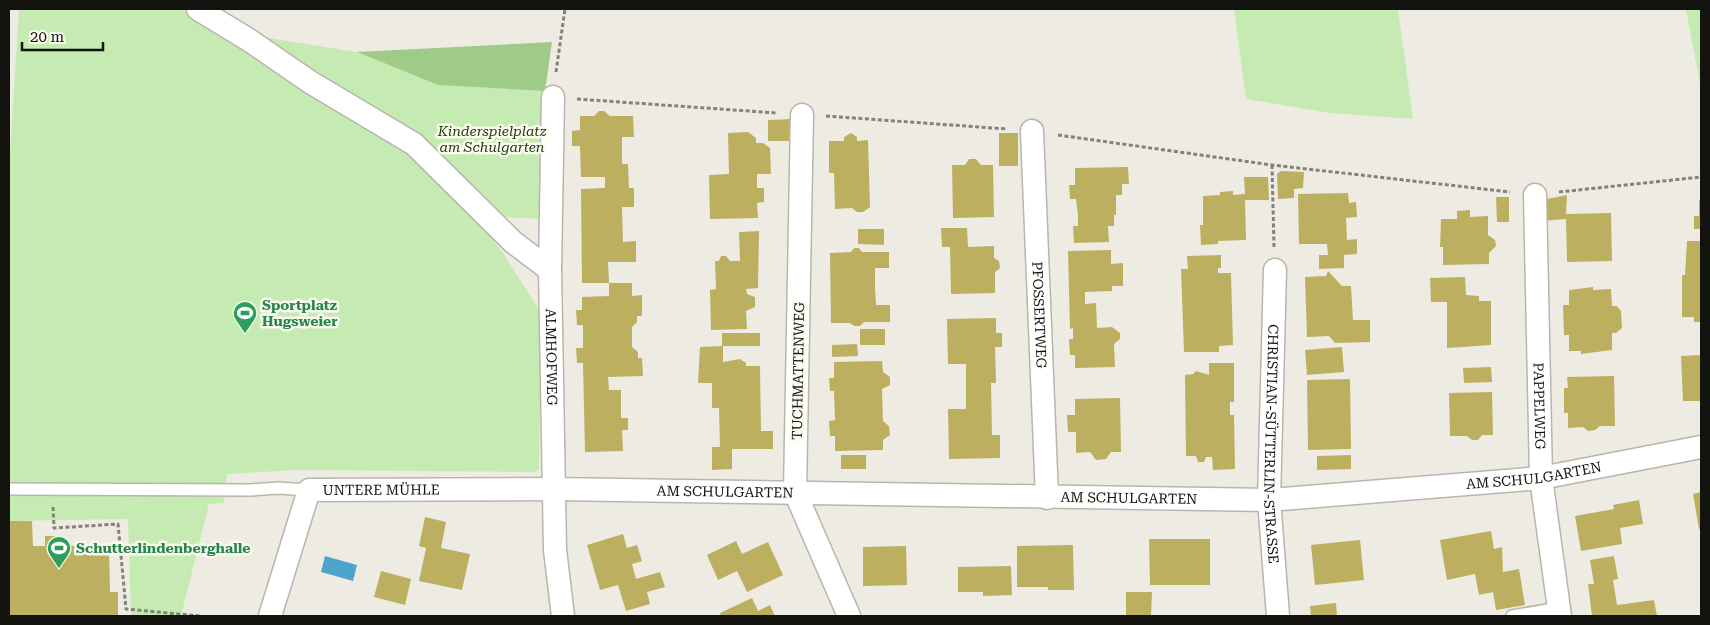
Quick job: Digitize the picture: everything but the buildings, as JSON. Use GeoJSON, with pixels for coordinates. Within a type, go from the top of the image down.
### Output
{"type":"FeatureCollection","features":[{"type":"Feature","properties":{"kind":"street"},"geometry":{"type":"LineString","coordinates":[[198,9],[249,40],[310,82],[414,144],[513,242],[550,270]]}},
{"type":"Feature","properties":{"kind":"street","name":"ALMHOFWEG"},"geometry":{"type":"LineString","coordinates":[[553,97],[550,270],[555,550],[563,616]]}},
{"type":"Feature","properties":{"kind":"street","name":"TUCHMATTENWEG"},"geometry":{"type":"LineString","coordinates":[[802,115],[795,492],[849,616]]}},
{"type":"Feature","properties":{"kind":"street","name":"PFOSSERTWEG"},"geometry":{"type":"LineString","coordinates":[[1032,131],[1047,498]]}},
{"type":"Feature","properties":{"kind":"street","name":"PAPPELWEG"},"geometry":{"type":"LineString","coordinates":[[1536,195],[1541,478],[1559,612]]}},
{"type":"Feature","properties":{"kind":"street","name":"CHRISTIAN-SÜTTERLIN-STRASSE"},"geometry":{"type":"LineString","coordinates":[[1275,270],[1269,500],[1278,616]]}},
{"type":"Feature","properties":{"kind":"street","name":"AM SCHULGARTEN"},"geometry":{"type":"LineString","coordinates":[[554,489],[1269,500],[1541,478],[1701,447]]}},
{"type":"Feature","properties":{"kind":"street","name":"UNTERE MÜHLE"},"geometry":{"type":"LineString","coordinates":[[270,616],[309,490],[554,489]]}},
{"type":"Feature","properties":{"kind":"lane"},"geometry":{"type":"LineString","coordinates":[[9,489],[251,490],[278,488],[309,490]]}},
{"type":"Feature","properties":{"kind":"lane"},"geometry":{"type":"LineString","coordinates":[[1512,616],[1559,612]]}},
{"type":"Feature","properties":{"kind":"path"},"geometry":{"type":"LineString","coordinates":[[565,9],[553,97],[1032,131],[1272,165],[1536,195],[1701,177]]}},
{"type":"Feature","properties":{"kind":"path"},"geometry":{"type":"LineString","coordinates":[[1272,165],[1275,270]]}},
{"type":"Feature","properties":{"kind":"path"},"geometry":{"type":"LineString","coordinates":[[52,490],[54,528],[118,524],[126,609],[200,616]]}},
{"type":"Feature","properties":{"kind":"green space"},"geometry":{"type":"Polygon","coordinates":[[[19,9],[182,9],[415,152],[464,202],[503,253],[541,313],[539,469],[534,472],[296,470],[227,474],[224,503],[209,504],[181,616],[131,616],[128,519],[9,521],[9,168],[19,9]]]}},
{"type":"Feature","properties":{"kind":"green space"},"geometry":{"type":"Polygon","coordinates":[[[1234,9],[1398,9],[1413,119],[1330,113],[1246,99],[1234,9]]]}},
{"type":"Feature","properties":{"kind":"green space"},"geometry":{"type":"Polygon","coordinates":[[[1686,9],[1701,9],[1701,89],[1686,9]]]}},
{"type":"Feature","properties":{"kind":"green space","name":"Kinderspielplatz am Schulgarten"},"geometry":{"type":"Polygon","coordinates":[[[250,35],[357,52],[438,85],[545,91],[540,219],[505,217],[491,210],[250,35]]]}},
{"type":"Feature","properties":{"kind":"green space"},"geometry":{"type":"Polygon","coordinates":[[[552,42],[545,91],[438,85],[357,52],[552,42]]]}},
{"type":"Feature","properties":{"kind":"water"},"geometry":{"type":"Polygon","coordinates":[[[325,556],[357,565],[353,581],[321,572],[325,556]]]}},
{"type":"Feature","properties":{"kind":"place","name":"Sportplatz Hugsweier"},"geometry":{"type":"Point","coordinates":[245,334]}},
{"type":"Feature","properties":{"kind":"place","name":"Schutterlindenberghalle"},"geometry":{"type":"Point","coordinates":[59,569]}}]}
